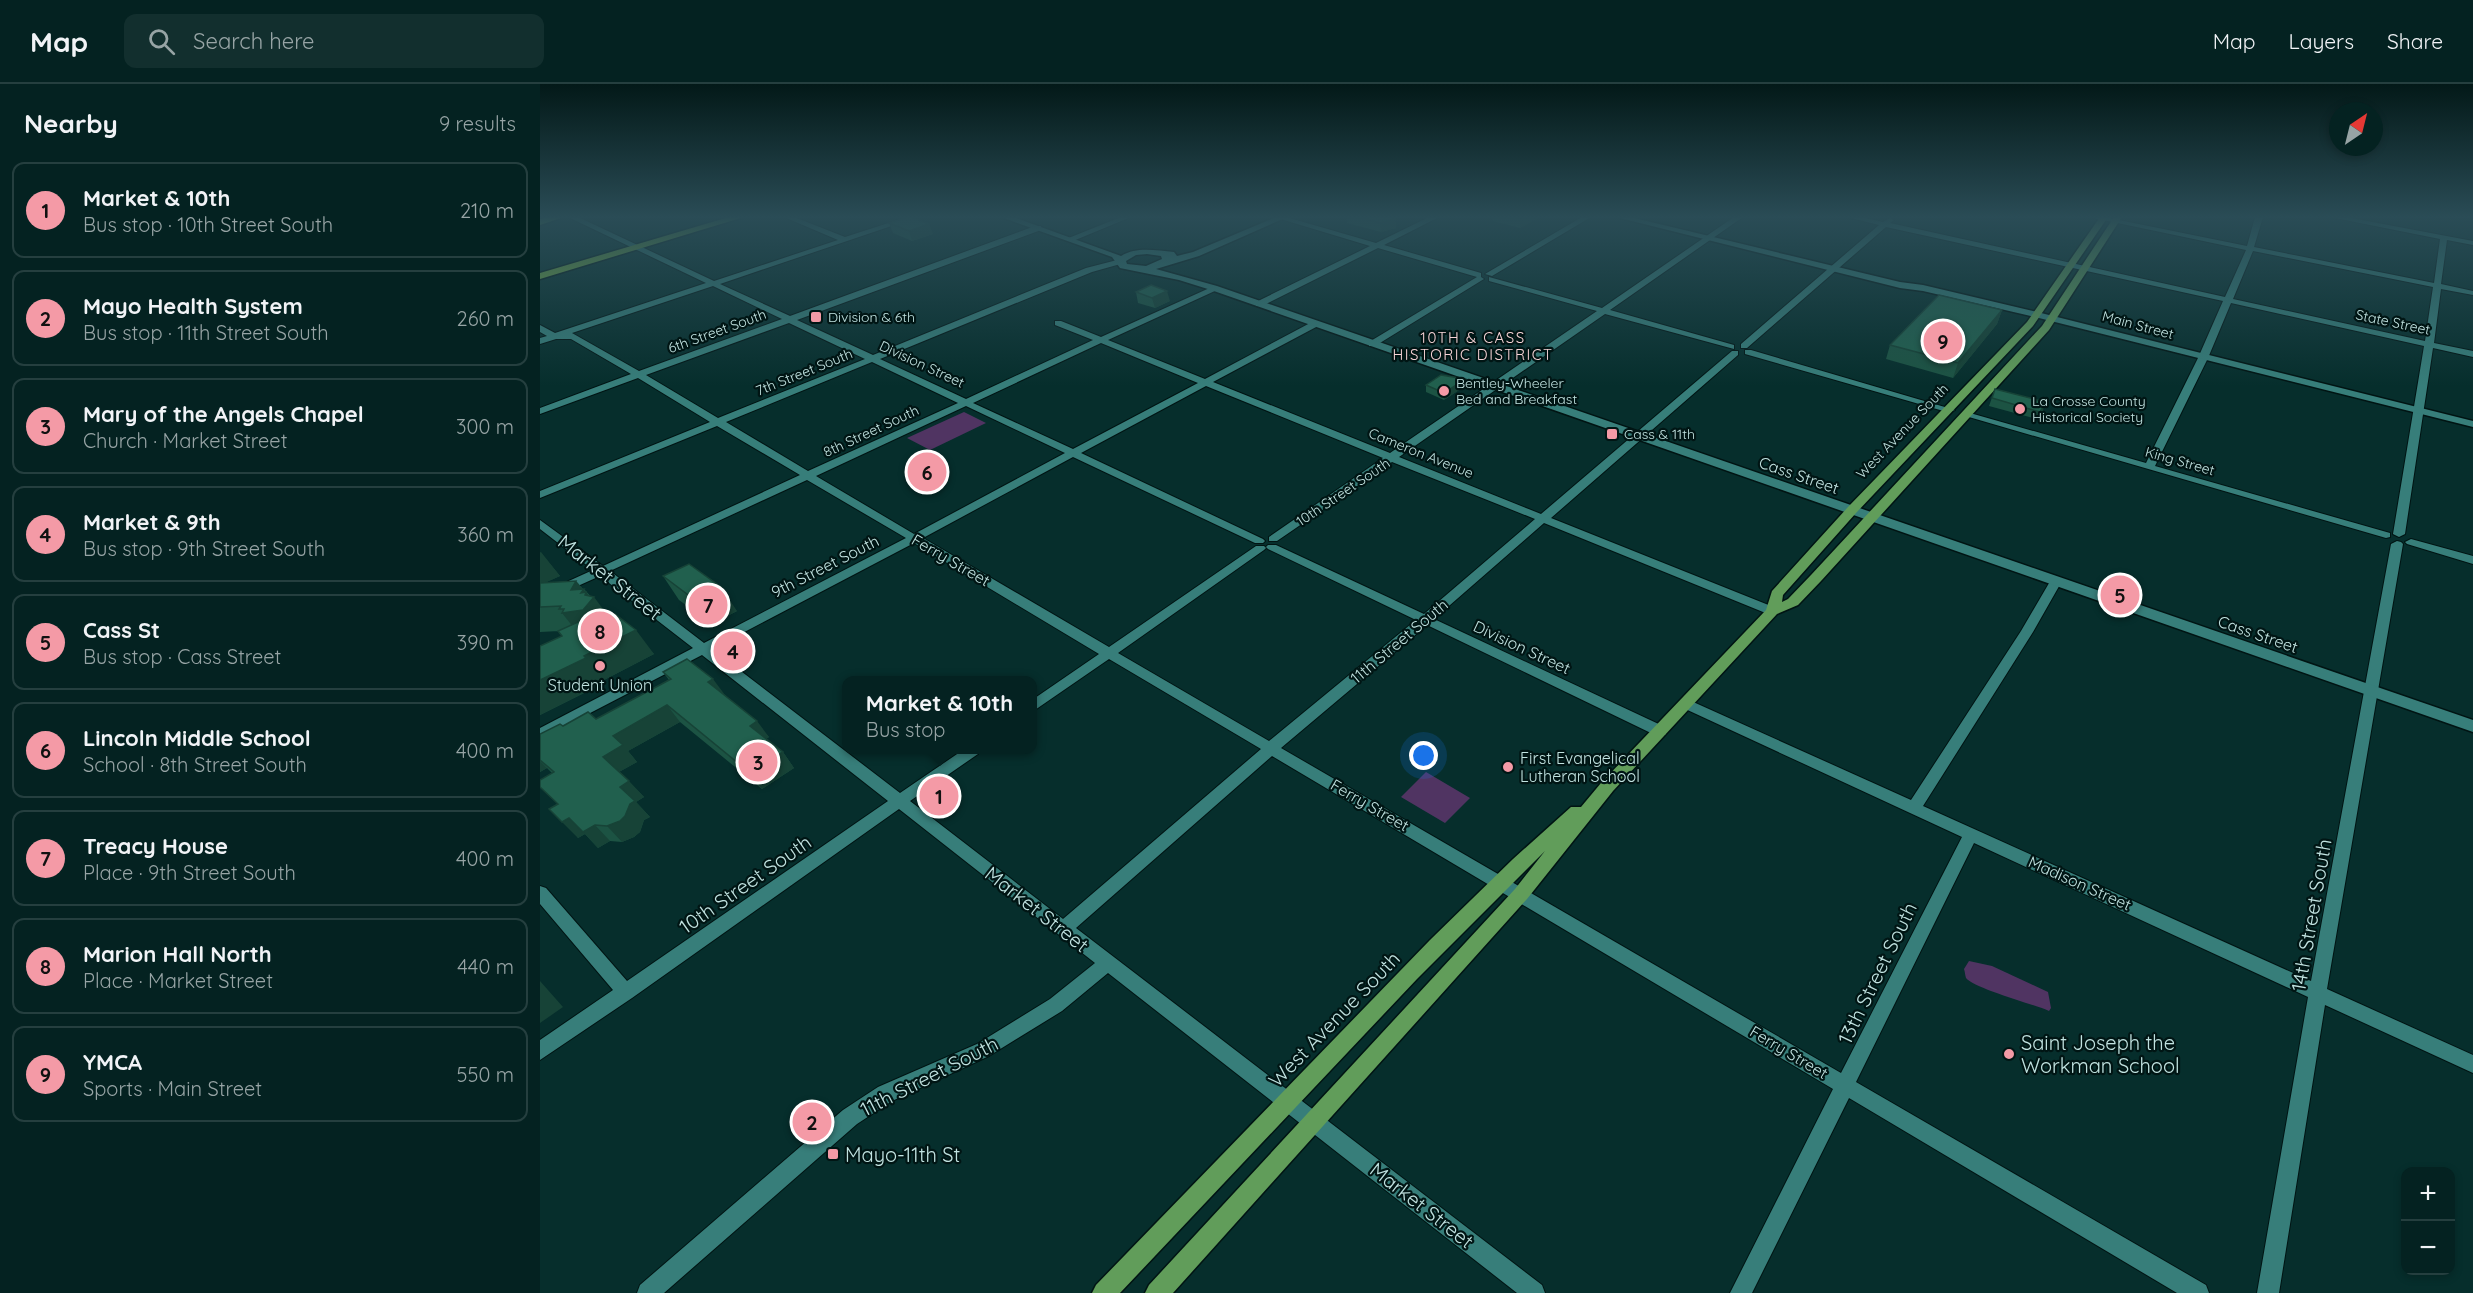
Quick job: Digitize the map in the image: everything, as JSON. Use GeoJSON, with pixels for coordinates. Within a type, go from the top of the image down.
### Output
{"type":"FeatureCollection","features":[{"type":"Feature","properties":{"kind":"main road","name":"West Avenue South"},"geometry":{"type":"LineString","coordinates":[[1157,1293],[1521,894],[1607,787],[1772,610],[1777,594],[1852,510],[1950,410],[2035,318],[2065,273]]}},
{"type":"Feature","properties":{"kind":"main road","name":"West Avenue South"},"geometry":{"type":"LineString","coordinates":[[1772,610],[1792,602],[1967,415],[2051,322],[2082,273]]}},
{"type":"Feature","properties":{"kind":"main road","name":"West Avenue South"},"geometry":{"type":"LineString","coordinates":[[1104,1293],[1287,1100],[1501,882],[1607,787]]}},
{"type":"Feature","properties":{"kind":"street","name":"Division Street"},"geometry":{"type":"LineString","coordinates":[[691,273],[968,402],[1660,731]]}},
{"type":"Feature","properties":{"kind":"street"},"geometry":{"type":"LineString","coordinates":[[540,341],[745,273]]}},
{"type":"Feature","properties":{"kind":"street","name":"6th Street South"},"geometry":{"type":"LineString","coordinates":[[540,411],[914,273]]}},
{"type":"Feature","properties":{"kind":"street","name":"7th Street South"},"geometry":{"type":"LineString","coordinates":[[540,495],[1083,273]]}},
{"type":"Feature","properties":{"kind":"street","name":"Cass Street"},"geometry":{"type":"LineString","coordinates":[[1163,273],[1214,288],[2473,726]]}},
{"type":"Feature","properties":{"kind":"street","name":"Cass Street"},"geometry":{"type":"LineString","coordinates":[[1173,273],[1182,278]]}},
{"type":"Feature","properties":{"kind":"street"},"geometry":{"type":"LineString","coordinates":[[1259,304],[1321,273]]}},
{"type":"Feature","properties":{"kind":"street"},"geometry":{"type":"LineString","coordinates":[[1467,273],[1479,277],[1490,276],[1950,410]]}},
{"type":"Feature","properties":{"kind":"street"},"geometry":{"type":"LineString","coordinates":[[1490,276],[1494,273]]}},
{"type":"Feature","properties":{"kind":"street","name":"10th Street South"},"geometry":{"type":"LineString","coordinates":[[1037,703],[1659,273]]}},
{"type":"Feature","properties":{"kind":"street","name":"11th Street South"},"geometry":{"type":"LineString","coordinates":[[1063,929],[1289,732],[1640,438],[1829,273]]}},
{"type":"Feature","properties":{"kind":"street"},"geometry":{"type":"LineString","coordinates":[[1852,273],[2473,424]]}},
{"type":"Feature","properties":{"kind":"street","name":"State Street"},"geometry":{"type":"LineString","coordinates":[[2111,273],[2473,354]]}},
{"type":"Feature","properties":{"kind":"street"},"geometry":{"type":"LineString","coordinates":[[2150,468],[2203,358],[2239,273]]}},
{"type":"Feature","properties":{"kind":"street"},"geometry":{"type":"LineString","coordinates":[[2374,273],[2473,293]]}},
{"type":"Feature","properties":{"kind":"street","name":"14th Street South"},"geometry":{"type":"LineString","coordinates":[[2268,1293],[2318,992],[2398,539],[2440,273]]}},
{"type":"Feature","properties":{"kind":"street"},"geometry":{"type":"LineString","coordinates":[[1372,344],[1479,277]]}},
{"type":"Feature","properties":{"kind":"street","name":"8th Street South"},"geometry":{"type":"LineString","coordinates":[[540,599],[1214,288]]}},
{"type":"Feature","properties":{"kind":"street","name":"Cameron Avenue"},"geometry":{"type":"LineString","coordinates":[[1058,323],[1772,610]]}},
{"type":"Feature","properties":{"kind":"street","name":"9th Street South"},"geometry":{"type":"LineString","coordinates":[[540,734],[914,539],[1315,324]]}},
{"type":"Feature","properties":{"kind":"street","name":"Ferry Street"},"geometry":{"type":"LineString","coordinates":[[540,328],[554,336],[573,336],[914,539],[1110,652],[2198,1293]]}},
{"type":"Feature","properties":{"kind":"street","name":"King Street"},"geometry":{"type":"LineString","coordinates":[[1967,415],[2473,560]]}},
{"type":"Feature","properties":{"kind":"street","name":"Market Street"},"geometry":{"type":"LineString","coordinates":[[540,523],[1107,963],[1314,1120],[1534,1293]]}},
{"type":"Feature","properties":{"kind":"street"},"geometry":{"type":"LineString","coordinates":[[1914,808],[2027,632],[2056,581]]}},
{"type":"Feature","properties":{"kind":"street","name":"Madison Street"},"geometry":{"type":"LineString","coordinates":[[1686,704],[2473,1064]]}},
{"type":"Feature","properties":{"kind":"street","name":"10th Street South"},"geometry":{"type":"LineString","coordinates":[[540,1051],[967,754]]}},
{"type":"Feature","properties":{"kind":"street","name":"13th Street South"},"geometry":{"type":"LineString","coordinates":[[1741,1293],[1971,834]]}},
{"type":"Feature","properties":{"kind":"street"},"geometry":{"type":"LineString","coordinates":[[540,893],[626,992]]}},
{"type":"Feature","properties":{"kind":"street","name":"11th Street South"},"geometry":{"type":"LineString","coordinates":[[648,1293],[850,1117],[885,1094],[983,1050],[1007,1036],[1074,992],[1107,963]]}},
{"type":"Feature","properties":{"kind":"shaded area"},"geometry":{"type":"Polygon","coordinates":[[[964,412],[986,423],[930,450],[907,438],[964,412]]]}},
{"type":"Feature","properties":{"kind":"shaded area"},"geometry":{"type":"Polygon","coordinates":[[[1426,772],[1470,798],[1445,823],[1401,797],[1426,772]]]}},
{"type":"Feature","properties":{"kind":"shaded area"},"geometry":{"type":"Polygon","coordinates":[[[1969,961],[1992,966],[2048,992],[2051,1008],[2049,1011],[1971,982],[1966,978],[1964,969],[1969,961]]]}},
{"type":"Feature","properties":{"kind":"building"},"geometry":{"type":"Polygon","coordinates":[[[1151,285],[1167,291],[1152,298],[1136,292],[1151,285]]]}},
{"type":"Feature","properties":{"kind":"building"},"geometry":{"type":"Polygon","coordinates":[[[1939,295],[2002,310],[1958,363],[1890,345],[1939,295]]]}},
{"type":"Feature","properties":{"kind":"building"},"geometry":{"type":"Polygon","coordinates":[[[1441,375],[1465,379],[1444,393],[1426,385],[1441,375]]]}},
{"type":"Feature","properties":{"kind":"building"},"geometry":{"type":"Polygon","coordinates":[[[1995,389],[2046,402],[2040,412],[1992,398],[1995,389]]]}},
{"type":"Feature","properties":{"kind":"building"},"geometry":{"type":"Polygon","coordinates":[[[689,564],[721,587],[695,600],[663,576],[689,564]]]}},
{"type":"Feature","properties":{"kind":"building"},"geometry":{"type":"Polygon","coordinates":[[[576,581],[571,590],[584,589],[581,593],[586,592],[585,595],[594,597],[583,610],[562,613],[564,609],[559,609],[561,606],[540,607],[540,583],[576,581]]]}},
{"type":"Feature","properties":{"kind":"building"},"geometry":{"type":"Polygon","coordinates":[[[610,611],[609,615],[615,614],[636,630],[540,680],[540,646],[562,636],[558,631],[598,613],[610,611]]]}},
{"type":"Feature","properties":{"kind":"building"},"geometry":{"type":"Polygon","coordinates":[[[687,659],[713,679],[708,682],[757,721],[750,726],[783,752],[749,772],[667,705],[613,736],[623,745],[603,757],[629,781],[620,787],[635,801],[630,804],[625,816],[620,821],[607,826],[595,825],[583,832],[569,818],[562,822],[549,809],[558,804],[540,787],[540,780],[554,772],[540,760],[540,734],[560,724],[563,726],[588,712],[596,719],[671,679],[663,672],[687,659]]]}},
{"type":"Feature","properties":{"kind":"place","name":"Division & 6th"},"geometry":{"type":"Point","coordinates":[816,317]}},
{"type":"Feature","properties":{"kind":"place","name":"YMCA"},"geometry":{"type":"Point","coordinates":[1943,341]}},
{"type":"Feature","properties":{"kind":"place","name":"Bentley-Wheeler Bed and Breakfast"},"geometry":{"type":"Point","coordinates":[1444,391]}},
{"type":"Feature","properties":{"kind":"place","name":"La Crosse County Historical Society"},"geometry":{"type":"Point","coordinates":[2020,409]}},
{"type":"Feature","properties":{"kind":"place","name":"Cass & 11th"},"geometry":{"type":"Point","coordinates":[1612,434]}},
{"type":"Feature","properties":{"kind":"place","name":"Lincoln Middle School"},"geometry":{"type":"Point","coordinates":[927,472]}},
{"type":"Feature","properties":{"kind":"place","name":"Cass St"},"geometry":{"type":"Point","coordinates":[2120,595]}},
{"type":"Feature","properties":{"kind":"place","name":"Treacy House"},"geometry":{"type":"Point","coordinates":[708,605]}},
{"type":"Feature","properties":{"kind":"place","name":"Marion Hall North"},"geometry":{"type":"Point","coordinates":[600,631]}},
{"type":"Feature","properties":{"kind":"place","name":"Market & 9th"},"geometry":{"type":"Point","coordinates":[733,651]}},
{"type":"Feature","properties":{"kind":"place","name":"Student Union"},"geometry":{"type":"Point","coordinates":[600,666]}},
{"type":"Feature","properties":{"kind":"place","name":"Mary of the Angels Chapel"},"geometry":{"type":"Point","coordinates":[758,762]}},
{"type":"Feature","properties":{"kind":"place","name":"First Evangelical Lutheran School"},"geometry":{"type":"Point","coordinates":[1508,767]}},
{"type":"Feature","properties":{"kind":"place","name":"Market & 10th"},"geometry":{"type":"Point","coordinates":[939,796]}},
{"type":"Feature","properties":{"kind":"place","name":"Saint Joseph the Workman School"},"geometry":{"type":"Point","coordinates":[2009,1054]}},
{"type":"Feature","properties":{"kind":"place","name":"Mayo Health System"},"geometry":{"type":"Point","coordinates":[812,1122]}},
{"type":"Feature","properties":{"kind":"place","name":"Mayo-11th St"},"geometry":{"type":"Point","coordinates":[833,1154]}},
{"type":"Feature","properties":{"kind":"district","name":"10TH & CASS HISTORIC DISTRICT"},"geometry":{"type":"Point","coordinates":[1473,346]}}]}
